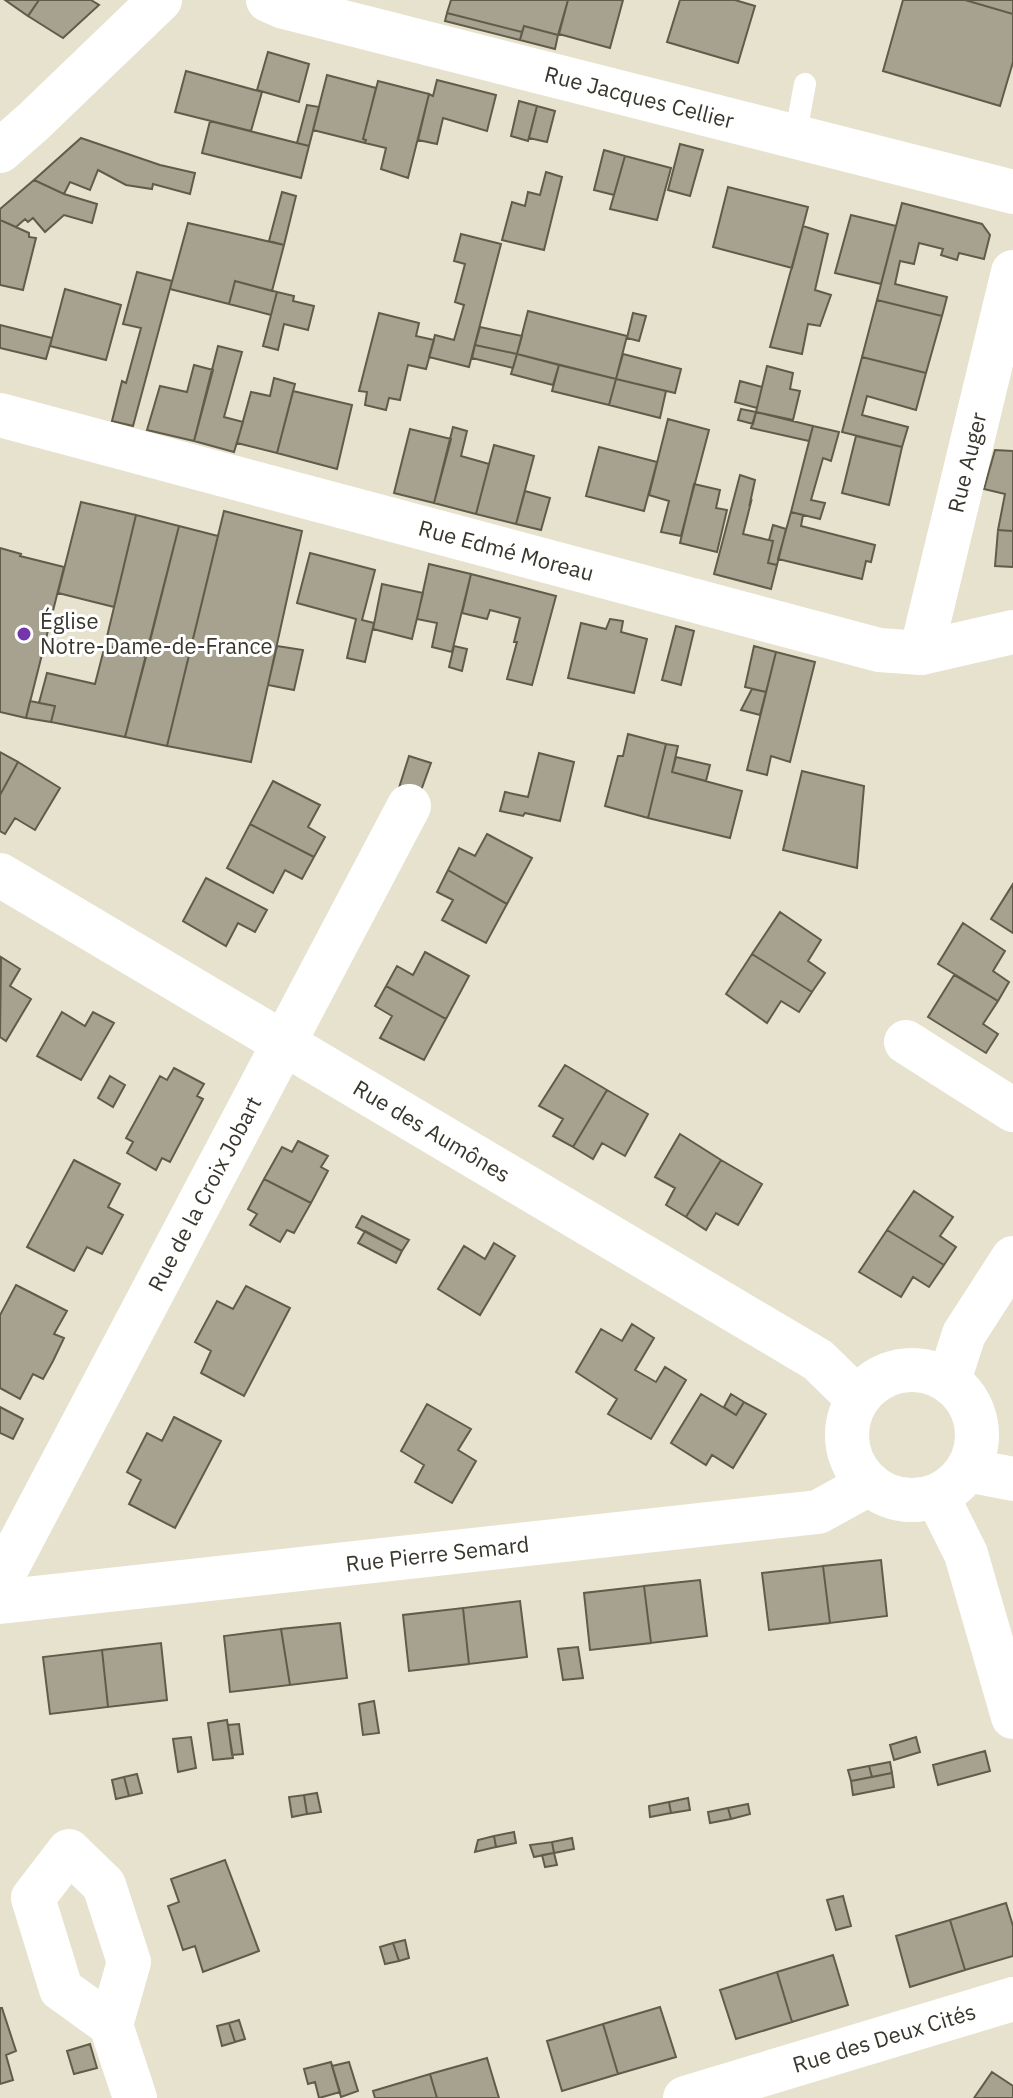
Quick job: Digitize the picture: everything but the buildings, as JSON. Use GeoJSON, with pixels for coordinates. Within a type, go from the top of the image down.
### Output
{"type":"FeatureCollection","features":[{"type":"Feature","properties":{"kind":"street"},"geometry":{"type":"LineString","coordinates":[[0,151],[160,0]]}},
{"type":"Feature","properties":{"kind":"street","name":"Rue Jacques Cellier"},"geometry":{"type":"LineString","coordinates":[[268,0],[284,7],[1013,192]]}},
{"type":"Feature","properties":{"kind":"street","name":"Rue Auger"},"geometry":{"type":"LineString","coordinates":[[921,653],[1013,272]]}},
{"type":"Feature","properties":{"kind":"street","name":"Rue Edmé Moreau"},"geometry":{"type":"LineString","coordinates":[[0,415],[879,650],[921,653],[1013,632]]}},
{"type":"Feature","properties":{"kind":"street","name":"Rue de la Croix Jobart"},"geometry":{"type":"LineString","coordinates":[[0,1581],[409,806]]}},
{"type":"Feature","properties":{"kind":"street","name":"Rue des Aumônes"},"geometry":{"type":"LineString","coordinates":[[0,875],[818,1360],[857,1398]]}},
{"type":"Feature","properties":{"kind":"street"},"geometry":{"type":"LineString","coordinates":[[906,1042],[1011,1104]]}},
{"type":"Feature","properties":{"kind":"street"},"geometry":{"type":"LineString","coordinates":[[949,1380],[964,1334],[1013,1258]]}},
{"type":"Feature","properties":{"kind":"street"},"geometry":{"type":"LineString","coordinates":[[1013,1479],[952,1483],[920,1500],[901,1500],[884,1495],[856,1471],[848,1453],[846,1434],[849,1415],[857,1398],[871,1383],[889,1373],[910,1369],[930,1372],[949,1380],[964,1394],[974,1412],[978,1432],[976,1452],[952,1483],[966,1554],[1013,1717]]}},
{"type":"Feature","properties":{"kind":"street","name":"Rue Pierre Semard"},"geometry":{"type":"LineString","coordinates":[[0,1602],[818,1512],[869,1484]]}},
{"type":"Feature","properties":{"kind":"street","name":"Rue des Deux Cités"},"geometry":{"type":"LineString","coordinates":[[685,2098],[760,2087],[1013,1999]]}},
{"type":"Feature","properties":{"kind":"street"},"geometry":{"type":"LineString","coordinates":[[111,2025],[135,2098]]}},
{"type":"Feature","properties":{"kind":"lane"},"geometry":{"type":"LineString","coordinates":[[795,137],[805,84]]}},
{"type":"Feature","properties":{"kind":"place","name":"Église Notre-Dame-de-France"},"geometry":{"type":"Point","coordinates":[24,634]}}]}
